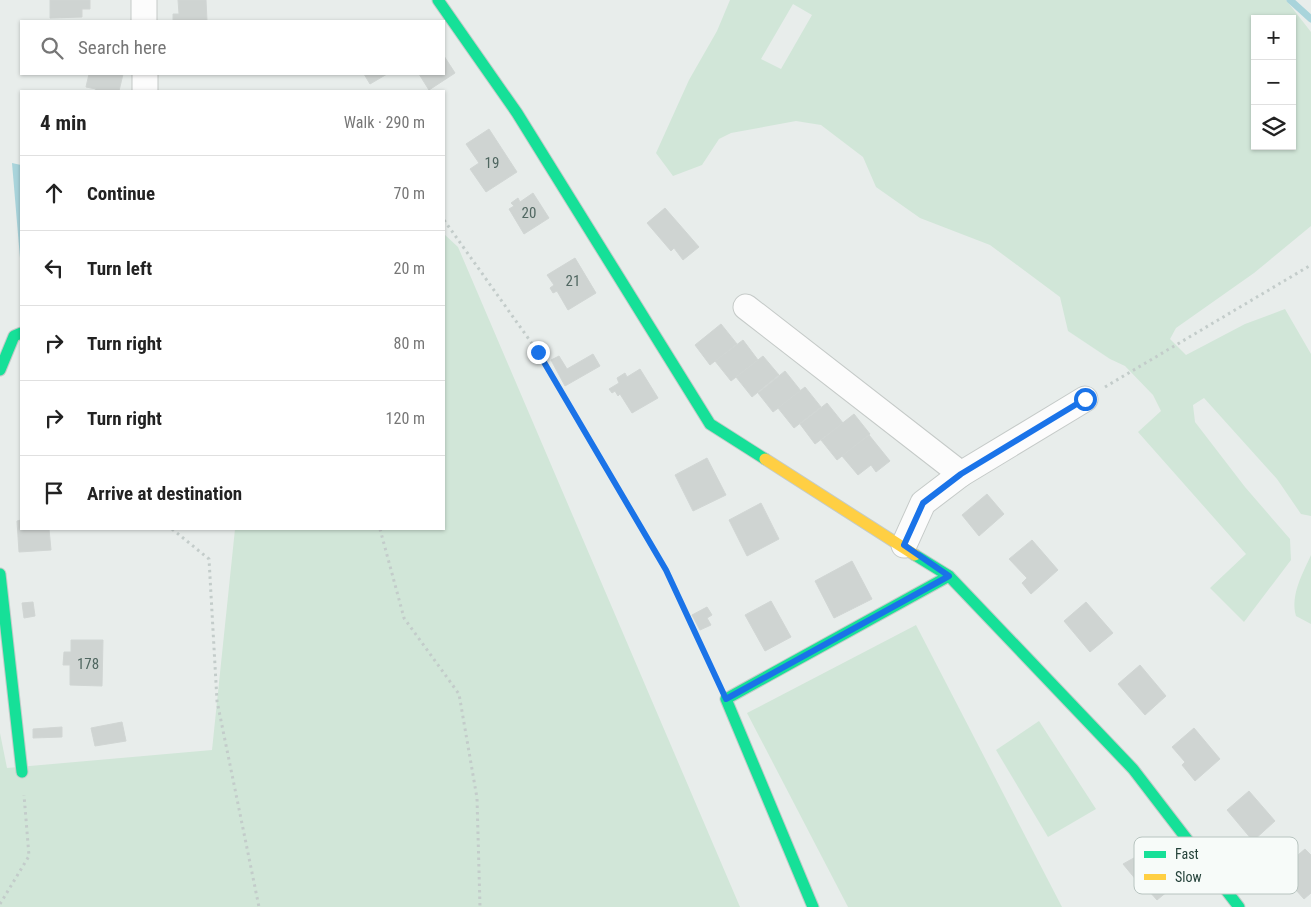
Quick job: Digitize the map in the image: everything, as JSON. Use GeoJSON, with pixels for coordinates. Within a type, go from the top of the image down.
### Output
{"type":"FeatureCollection","features":[{"type":"Feature","properties":{"kind":"street"},"geometry":{"type":"LineString","coordinates":[[144,0],[144,20]]}},
{"type":"Feature","properties":{"kind":"street"},"geometry":{"type":"LineString","coordinates":[[438,0],[518,113],[710,424],[904,545],[949,576],[1133,769],[1185,837]]}},
{"type":"Feature","properties":{"kind":"street"},"geometry":{"type":"LineString","coordinates":[[145,75],[145,90]]}},
{"type":"Feature","properties":{"kind":"street"},"geometry":{"type":"LineString","coordinates":[[746,307],[961,474]]}},
{"type":"Feature","properties":{"kind":"street"},"geometry":{"type":"LineString","coordinates":[[0,370],[14,336],[20,333]]}},
{"type":"Feature","properties":{"kind":"street"},"geometry":{"type":"LineString","coordinates":[[904,545],[923,503],[961,474],[1085,399]]}},
{"type":"Feature","properties":{"kind":"street"},"geometry":{"type":"LineString","coordinates":[[0,574],[22,772]]}},
{"type":"Feature","properties":{"kind":"street"},"geometry":{"type":"LineString","coordinates":[[813,907],[726,699],[949,576]]}},
{"type":"Feature","properties":{"kind":"street"},"geometry":{"type":"LineString","coordinates":[[1229,894],[1239,907]]}},
{"type":"Feature","properties":{"kind":"path"},"geometry":{"type":"LineString","coordinates":[[445,221],[542,360],[666,570],[726,699]]}},
{"type":"Feature","properties":{"kind":"path"},"geometry":{"type":"LineString","coordinates":[[1085,399],[1311,265]]}},
{"type":"Feature","properties":{"kind":"path"},"geometry":{"type":"LineString","coordinates":[[173,530],[209,558],[217,701],[259,907]]}},
{"type":"Feature","properties":{"kind":"path"},"geometry":{"type":"LineString","coordinates":[[380,530],[404,618],[459,694],[477,798],[480,907]]}},
{"type":"Feature","properties":{"kind":"path"},"geometry":{"type":"LineString","coordinates":[[0,904],[29,856],[22,772]]}},
{"type":"Feature","properties":{"kind":"green space"},"geometry":{"type":"Polygon","coordinates":[[[730,0],[1286,0],[1311,32],[1311,226],[1254,273],[1176,328],[1170,339],[1186,355],[1245,324],[1285,309],[1311,354],[1311,516],[1301,514],[1277,479],[1204,398],[1193,405],[1195,422],[1245,487],[1290,539],[1291,560],[1244,622],[1210,588],[1246,554],[1138,432],[1161,411],[1153,395],[1125,366],[1110,359],[1068,331],[1060,297],[990,245],[920,218],[876,187],[863,157],[821,125],[796,121],[731,133],[719,139],[702,165],[673,176],[656,153],[689,80],[717,31],[730,0]],[[793,4],[761,59],[781,69],[812,15],[793,4]]]}},
{"type":"Feature","properties":{"kind":"green space"},"geometry":{"type":"Polygon","coordinates":[[[445,235],[458,247],[740,907],[0,907],[0,733],[7,768],[212,750],[235,530],[445,530],[445,235]]]}},
{"type":"Feature","properties":{"kind":"green space"},"geometry":{"type":"Polygon","coordinates":[[[1311,555],[1311,624],[1296,616],[1295,600],[1298,584],[1311,555]]]}},
{"type":"Feature","properties":{"kind":"green space"},"geometry":{"type":"Polygon","coordinates":[[[916,625],[1062,907],[848,907],[747,713],[916,625]]]}},
{"type":"Feature","properties":{"kind":"green space"},"geometry":{"type":"Polygon","coordinates":[[[1039,721],[1096,809],[1048,837],[996,750],[1039,721]]]}},
{"type":"Feature","properties":{"kind":"water"},"geometry":{"type":"Polygon","coordinates":[[[12,163],[20,165],[20,258],[12,163]]]}},
{"type":"Feature","properties":{"kind":"building"},"geometry":{"type":"Polygon","coordinates":[[[50,0],[90,0],[90,9],[82,9],[82,17],[50,18],[50,0]]]}},
{"type":"Feature","properties":{"kind":"building"},"geometry":{"type":"Polygon","coordinates":[[[178,0],[206,0],[207,20],[173,20],[173,14],[179,14],[178,0]]]}},
{"type":"Feature","properties":{"kind":"building"},"geometry":{"type":"Polygon","coordinates":[[[445,58],[455,73],[429,90],[420,75],[445,75],[445,58]]]}},
{"type":"Feature","properties":{"kind":"building"},"geometry":{"type":"Polygon","coordinates":[[[89,75],[123,75],[119,90],[96,90],[86,87],[89,75]]]}},
{"type":"Feature","properties":{"kind":"building"},"geometry":{"type":"Polygon","coordinates":[[[365,75],[385,75],[370,84],[365,75]]]}},
{"type":"Feature","properties":{"kind":"building"},"geometry":{"type":"Polygon","coordinates":[[[489,129],[517,172],[486,192],[470,169],[479,163],[466,144],[489,129]]]}},
{"type":"Feature","properties":{"kind":"building"},"geometry":{"type":"Polygon","coordinates":[[[533,193],[549,218],[524,234],[509,209],[514,206],[511,203],[518,198],[520,202],[533,193]]]}},
{"type":"Feature","properties":{"kind":"building"},"geometry":{"type":"Polygon","coordinates":[[[665,208],[699,247],[683,260],[674,248],[671,251],[647,223],[665,208]]]}},
{"type":"Feature","properties":{"kind":"building"},"geometry":{"type":"Polygon","coordinates":[[[575,258],[596,293],[568,310],[557,291],[553,293],[550,288],[554,285],[547,275],[575,258]]]}},
{"type":"Feature","properties":{"kind":"building"},"geometry":{"type":"Polygon","coordinates":[[[721,324],[737,344],[710,365],[695,345],[721,324]]]}},
{"type":"Feature","properties":{"kind":"building"},"geometry":{"type":"Polygon","coordinates":[[[743,340],[758,360],[731,381],[715,361],[743,340]]]}},
{"type":"Feature","properties":{"kind":"building"},"geometry":{"type":"Polygon","coordinates":[[[593,354],[600,366],[565,386],[551,360],[559,356],[567,369],[593,354]]]}},
{"type":"Feature","properties":{"kind":"building"},"geometry":{"type":"Polygon","coordinates":[[[763,356],[779,375],[752,397],[736,377],[763,356]]]}},
{"type":"Feature","properties":{"kind":"building"},"geometry":{"type":"Polygon","coordinates":[[[640,369],[658,398],[632,413],[620,394],[618,396],[615,391],[612,393],[609,389],[619,383],[617,378],[625,373],[627,377],[640,369]]]}},
{"type":"Feature","properties":{"kind":"building"},"geometry":{"type":"Polygon","coordinates":[[[785,371],[801,391],[773,412],[758,393],[785,371]]]}},
{"type":"Feature","properties":{"kind":"building"},"geometry":{"type":"Polygon","coordinates":[[[805,387],[821,407],[794,428],[778,408],[805,387]]]}},
{"type":"Feature","properties":{"kind":"building"},"geometry":{"type":"Polygon","coordinates":[[[827,403],[843,423],[815,444],[800,424],[827,403]]]}},
{"type":"Feature","properties":{"kind":"building"},"geometry":{"type":"Polygon","coordinates":[[[854,414],[870,434],[837,460],[821,440],[854,414]]]}},
{"type":"Feature","properties":{"kind":"building"},"geometry":{"type":"Polygon","coordinates":[[[869,435],[890,461],[876,472],[871,465],[858,475],[842,456],[869,435]]]}},
{"type":"Feature","properties":{"kind":"building"},"geometry":{"type":"Polygon","coordinates":[[[707,458],[726,495],[693,511],[675,475],[707,458]]]}},
{"type":"Feature","properties":{"kind":"building"},"geometry":{"type":"Polygon","coordinates":[[[987,494],[1004,514],[979,536],[962,515],[987,494]]]}},
{"type":"Feature","properties":{"kind":"building"},"geometry":{"type":"Polygon","coordinates":[[[761,503],[779,539],[747,556],[729,520],[761,503]]]}},
{"type":"Feature","properties":{"kind":"building"},"geometry":{"type":"Polygon","coordinates":[[[20,520],[20,530],[49,530],[51,550],[19,552],[17,521],[20,520]]]}},
{"type":"Feature","properties":{"kind":"building"},"geometry":{"type":"Polygon","coordinates":[[[1032,540],[1058,570],[1031,594],[1022,583],[1027,578],[1009,559],[1032,540]]]}},
{"type":"Feature","properties":{"kind":"building"},"geometry":{"type":"Polygon","coordinates":[[[852,561],[872,599],[834,618],[815,581],[852,561]]]}},
{"type":"Feature","properties":{"kind":"building"},"geometry":{"type":"Polygon","coordinates":[[[771,601],[791,637],[765,651],[745,615],[771,601]]]}},
{"type":"Feature","properties":{"kind":"building"},"geometry":{"type":"Polygon","coordinates":[[[33,602],[35,616],[24,618],[22,603],[33,602]]]}},
{"type":"Feature","properties":{"kind":"building"},"geometry":{"type":"Polygon","coordinates":[[[1086,602],[1113,633],[1090,652],[1064,621],[1086,602]]]}},
{"type":"Feature","properties":{"kind":"building"},"geometry":{"type":"Polygon","coordinates":[[[707,607],[712,615],[707,618],[711,625],[700,630],[692,615],[707,607]]]}},
{"type":"Feature","properties":{"kind":"building"},"geometry":{"type":"Polygon","coordinates":[[[71,640],[103,640],[102,686],[70,685],[70,665],[63,665],[64,652],[71,652],[71,640]]]}},
{"type":"Feature","properties":{"kind":"building"},"geometry":{"type":"Polygon","coordinates":[[[1140,665],[1166,696],[1145,715],[1118,684],[1140,665]]]}},
{"type":"Feature","properties":{"kind":"building"},"geometry":{"type":"Polygon","coordinates":[[[122,722],[126,741],[95,746],[91,728],[122,722]]]}},
{"type":"Feature","properties":{"kind":"building"},"geometry":{"type":"Polygon","coordinates":[[[62,727],[62,737],[33,738],[33,729],[62,727]]]}},
{"type":"Feature","properties":{"kind":"building"},"geometry":{"type":"Polygon","coordinates":[[[1194,728],[1220,759],[1195,781],[1182,765],[1185,762],[1172,747],[1194,728]]]}},
{"type":"Feature","properties":{"kind":"building"},"geometry":{"type":"Polygon","coordinates":[[[1249,791],[1275,821],[1257,837],[1250,837],[1227,810],[1249,791]]]}},
{"type":"Feature","properties":{"kind":"building"},"geometry":{"type":"Polygon","coordinates":[[[1305,849],[1311,855],[1311,893],[1304,899],[1298,892],[1298,855],[1305,849]]]}},
{"type":"Feature","properties":{"kind":"building"},"geometry":{"type":"Polygon","coordinates":[[[1134,858],[1134,877],[1123,864],[1134,858]]]}},
{"type":"Feature","properties":{"kind":"building"},"geometry":{"type":"Polygon","coordinates":[[[1152,894],[1164,894],[1157,900],[1152,894]]]}},
{"type":"Feature","properties":{"kind":"waterway"},"geometry":{"type":"LineString","coordinates":[[1290,0],[1311,19]]}},
{"type":"Feature","properties":{"kind":"traffic: fast"},"geometry":{"type":"LineString","coordinates":[[438,0],[517,113],[710,424],[765,459]]}},
{"type":"Feature","properties":{"kind":"traffic: fast"},"geometry":{"type":"LineString","coordinates":[[0,370],[14,336],[20,333]]}},
{"type":"Feature","properties":{"kind":"traffic: fast"},"geometry":{"type":"LineString","coordinates":[[915,555],[949,576],[1133,769],[1185,837]]}},
{"type":"Feature","properties":{"kind":"traffic: fast"},"geometry":{"type":"LineString","coordinates":[[0,574],[22,772]]}},
{"type":"Feature","properties":{"kind":"traffic: fast"},"geometry":{"type":"LineString","coordinates":[[813,907],[726,699],[949,576]]}},
{"type":"Feature","properties":{"kind":"traffic: fast"},"geometry":{"type":"LineString","coordinates":[[1229,894],[1239,907]]}},
{"type":"Feature","properties":{"kind":"traffic: slow"},"geometry":{"type":"LineString","coordinates":[[765,459],[915,555]]}},
{"type":"Feature","properties":{"kind":"route"},"geometry":{"type":"LineString","coordinates":[[538,352],[666,570],[726,699],[949,576],[904,545],[923,503],[961,474],[1085,399]]}}]}
